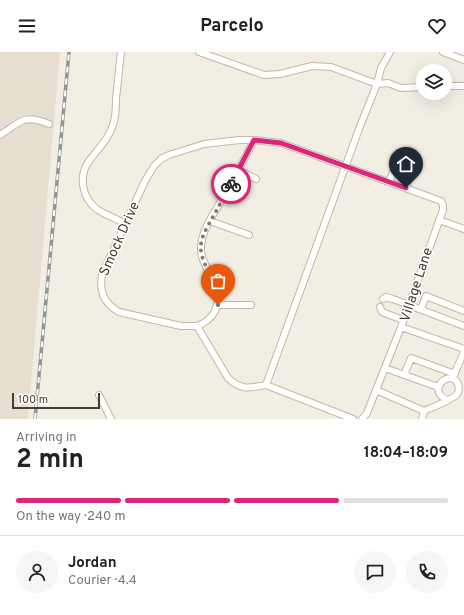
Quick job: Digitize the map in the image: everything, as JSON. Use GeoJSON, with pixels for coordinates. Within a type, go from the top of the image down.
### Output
{"type":"FeatureCollection","features":[{"type":"Feature","properties":{"kind":"street"},"geometry":{"type":"LineString","coordinates":[[121,52],[113,125],[105,139],[87,163],[82,179],[86,193],[92,205],[98,210],[126,224]]}},
{"type":"Feature","properties":{"kind":"street"},"geometry":{"type":"LineString","coordinates":[[199,52],[264,75],[280,74],[312,66],[331,67],[377,84],[388,83],[402,88],[416,87]]}},
{"type":"Feature","properties":{"kind":"street"},"geometry":{"type":"LineString","coordinates":[[266,385],[359,128],[377,84],[381,68],[390,52]]}},
{"type":"Feature","properties":{"kind":"street"},"geometry":{"type":"LineString","coordinates":[[443,52],[459,55],[464,60]]}},
{"type":"Feature","properties":{"kind":"street"},"geometry":{"type":"LineString","coordinates":[[452,86],[464,86]]}},
{"type":"Feature","properties":{"kind":"street"},"geometry":{"type":"LineString","coordinates":[[0,135],[25,119],[37,120],[49,124]]}},
{"type":"Feature","properties":{"kind":"street","name":"Smock Drive"},"geometry":{"type":"LineString","coordinates":[[197,326],[181,326],[119,312],[112,308],[102,296],[102,275],[150,172],[161,159],[174,153],[204,144],[240,140],[281,143],[441,201],[444,205]]}},
{"type":"Feature","properties":{"kind":"street"},"geometry":{"type":"LineString","coordinates":[[254,140],[204,233],[201,250],[218,291],[218,305],[209,319],[197,326],[228,378],[242,388],[266,385],[353,419]]}},
{"type":"Feature","properties":{"kind":"street"},"geometry":{"type":"LineString","coordinates":[[390,182],[394,170],[398,166],[402,165],[408,169],[410,174],[406,188]]}},
{"type":"Feature","properties":{"kind":"street"},"geometry":{"type":"LineString","coordinates":[[239,170],[256,179]]}},
{"type":"Feature","properties":{"kind":"street","name":"Village Lane"},"geometry":{"type":"LineString","coordinates":[[444,205],[440,220],[401,326],[464,348]]}},
{"type":"Feature","properties":{"kind":"street"},"geometry":{"type":"LineString","coordinates":[[440,220],[464,229]]}},
{"type":"Feature","properties":{"kind":"street"},"geometry":{"type":"LineString","coordinates":[[210,221],[249,235]]}},
{"type":"Feature","properties":{"kind":"street"},"geometry":{"type":"LineString","coordinates":[[421,309],[426,296],[464,311]]}},
{"type":"Feature","properties":{"kind":"street"},"geometry":{"type":"LineString","coordinates":[[383,299],[386,297],[409,304],[464,326]]}},
{"type":"Feature","properties":{"kind":"street"},"geometry":{"type":"LineString","coordinates":[[218,305],[251,305]]}},
{"type":"Feature","properties":{"kind":"street"},"geometry":{"type":"LineString","coordinates":[[380,307],[382,312],[403,320]]}},
{"type":"Feature","properties":{"kind":"street"},"geometry":{"type":"LineString","coordinates":[[362,419],[367,413],[401,326]]}},
{"type":"Feature","properties":{"kind":"street"},"geometry":{"type":"LineString","coordinates":[[454,376],[464,348]]}},
{"type":"Feature","properties":{"kind":"street"},"geometry":{"type":"LineString","coordinates":[[376,390],[424,411],[452,399],[456,396],[459,390],[454,376],[411,358],[404,375]]}},
{"type":"Feature","properties":{"kind":"street"},"geometry":{"type":"LineString","coordinates":[[385,368],[438,387]]}},
{"type":"Feature","properties":{"kind":"street"},"geometry":{"type":"LineString","coordinates":[[447,400],[439,394],[438,387],[444,379],[454,376]]}},
{"type":"Feature","properties":{"kind":"street"},"geometry":{"type":"LineString","coordinates":[[98,396],[111,419]]}},
{"type":"Feature","properties":{"kind":"street"},"geometry":{"type":"LineString","coordinates":[[422,419],[424,411]]}},
{"type":"Feature","properties":{"kind":"shaded area"},"geometry":{"type":"Polygon","coordinates":[[[0,52],[60,52],[28,419],[0,419],[0,52]]]}},
{"type":"Feature","properties":{"kind":"railway"},"geometry":{"type":"LineString","coordinates":[[35,419],[69,52]]}},
{"type":"Feature","properties":{"kind":"way so far"},"geometry":{"type":"LineString","coordinates":[[218,305],[218,291],[203,257],[201,241],[231,184]]}},
{"type":"Feature","properties":{"kind":"route"},"geometry":{"type":"LineString","coordinates":[[231,184],[254,140],[281,143],[406,188]]}}]}
